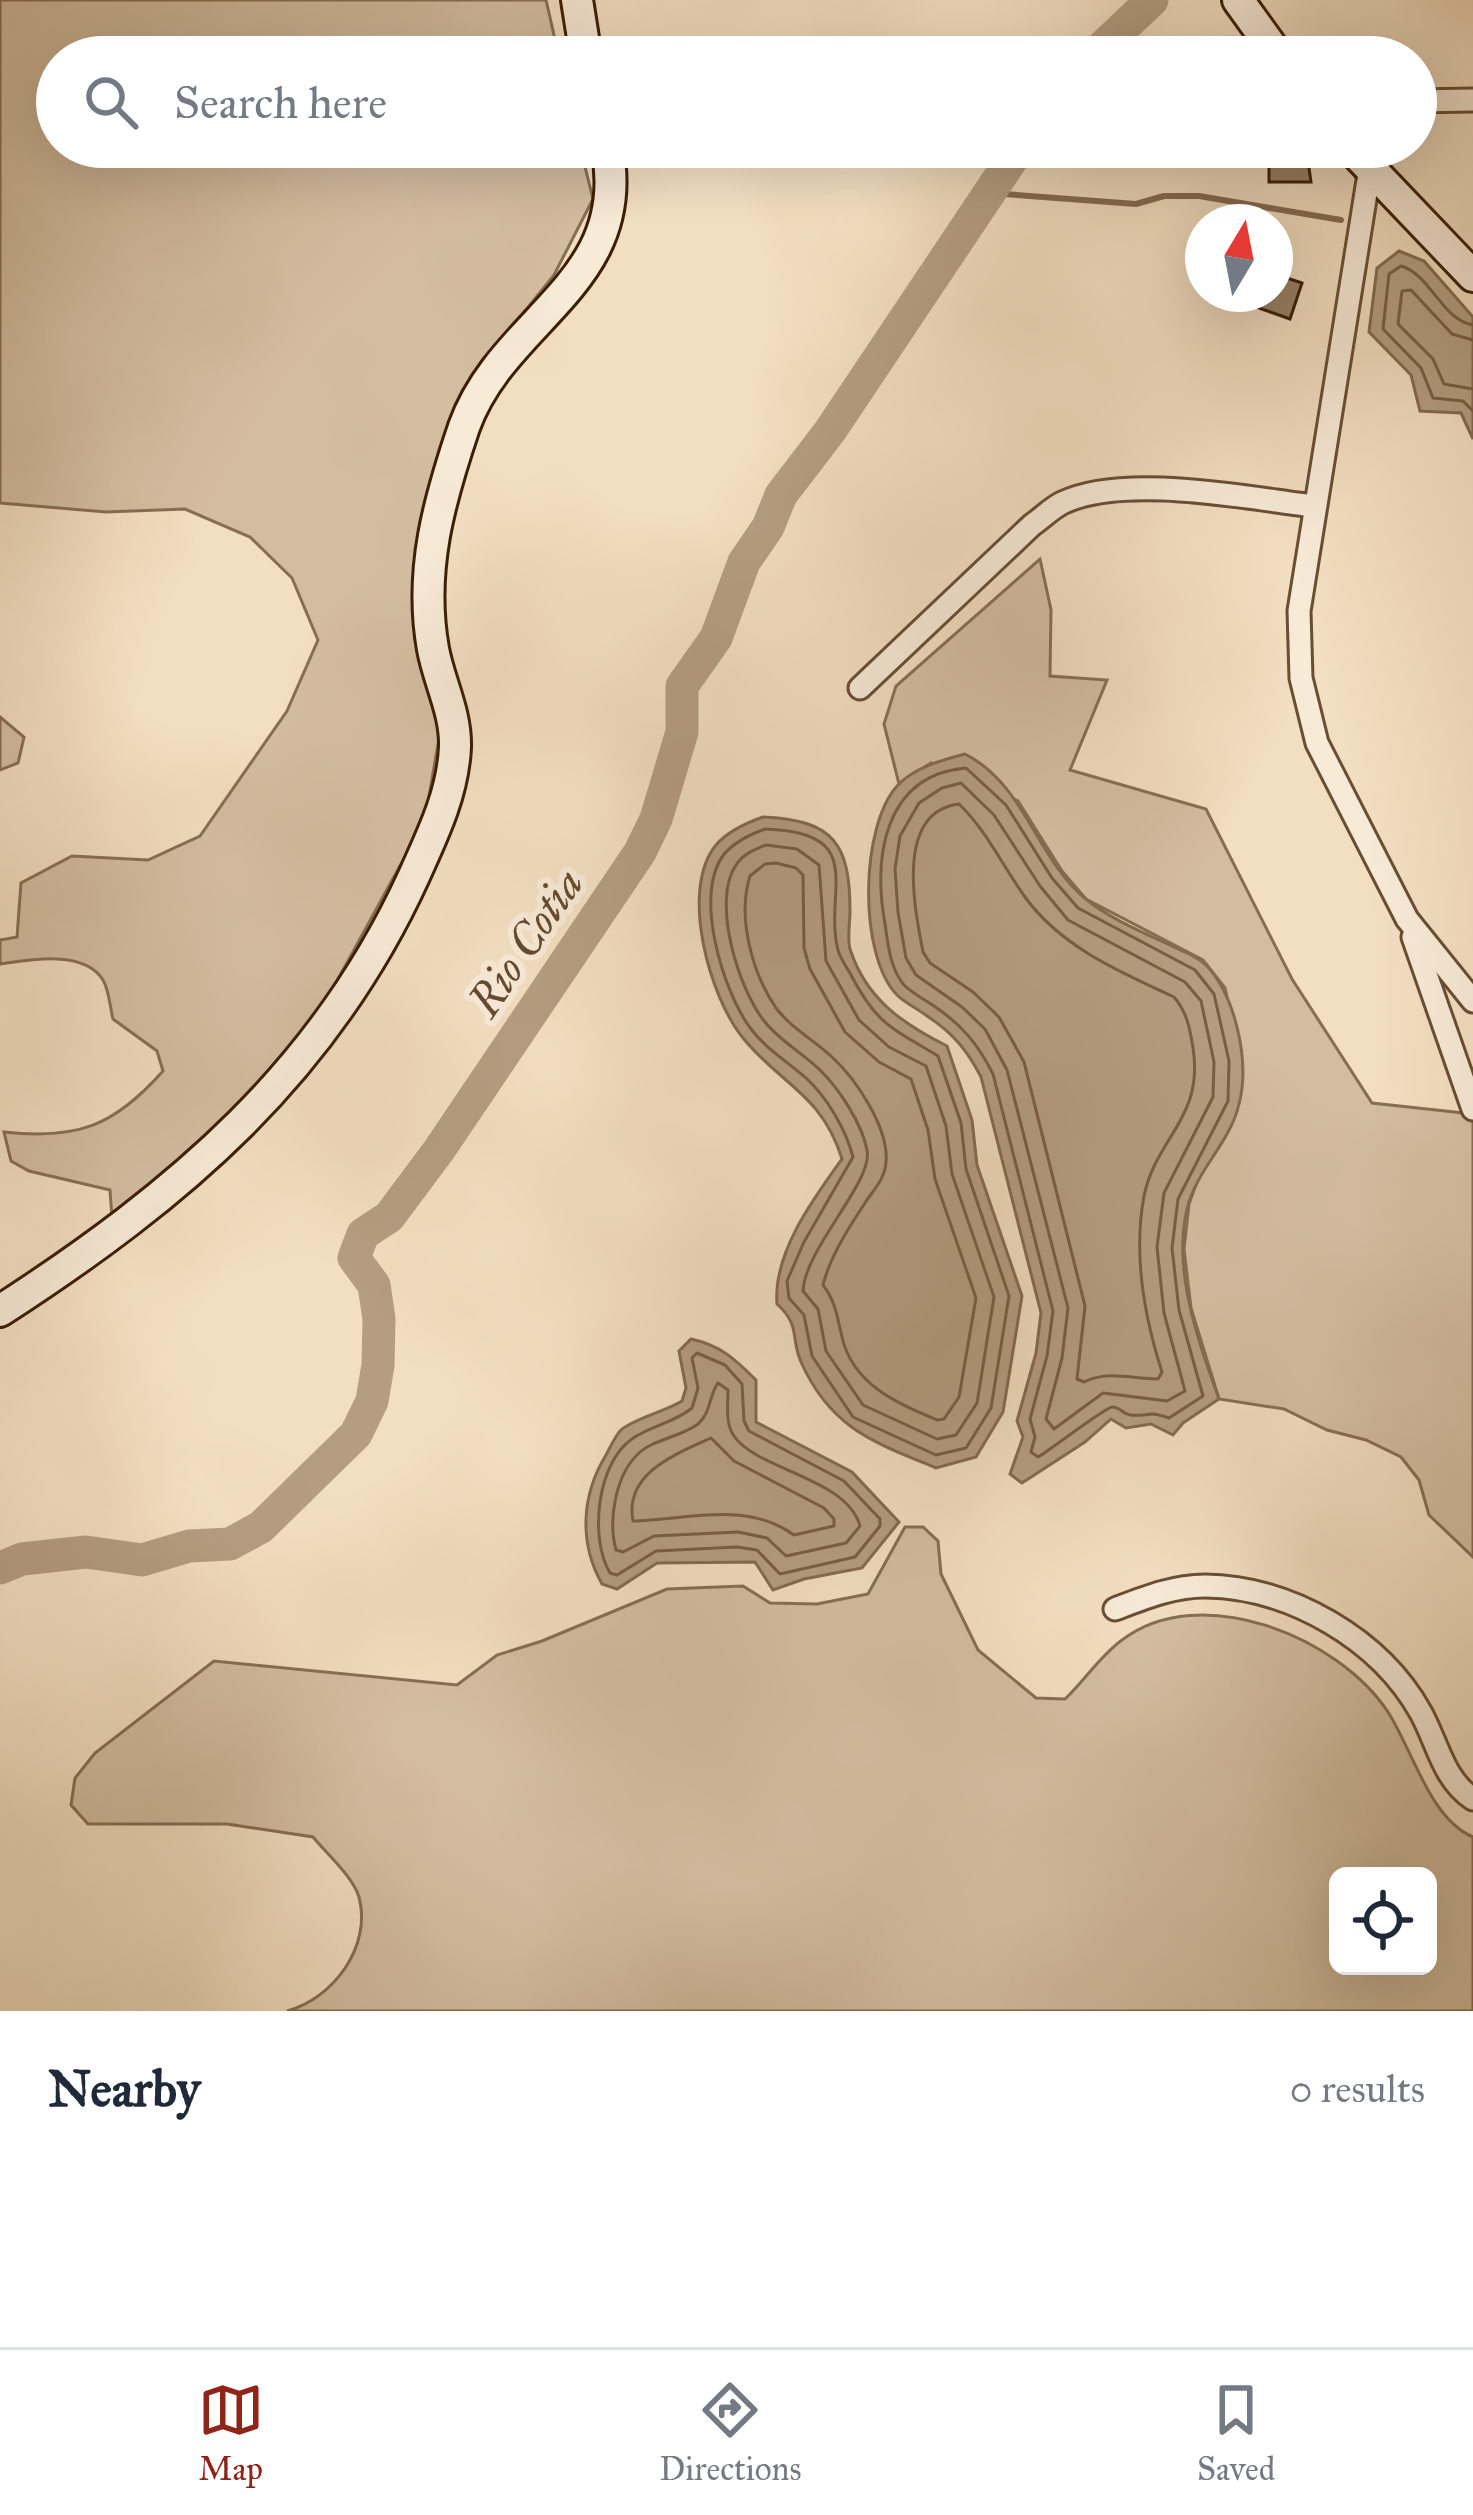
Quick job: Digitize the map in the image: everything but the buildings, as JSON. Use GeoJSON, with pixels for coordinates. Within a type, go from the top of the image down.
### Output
{"type":"FeatureCollection","features":[{"type":"Feature","properties":{"kind":"street"},"geometry":{"type":"LineString","coordinates":[[577,0],[583,36]]}},
{"type":"Feature","properties":{"kind":"street"},"geometry":{"type":"LineString","coordinates":[[1238,0],[1264,36]]}},
{"type":"Feature","properties":{"kind":"street"},"geometry":{"type":"LineString","coordinates":[[1437,100],[1473,100]]}},
{"type":"Feature","properties":{"kind":"street"},"geometry":{"type":"LineString","coordinates":[[0,1311],[140,1215],[265,1100],[323,1034],[394,920],[445,804],[452,773],[452,714],[435,657],[426,594],[432,541],[451,470],[466,421],[487,382],[592,255],[608,221],[609,168]]}},
{"type":"Feature","properties":{"kind":"street"},"geometry":{"type":"LineString","coordinates":[[1359,168],[1299,610],[1300,678],[1317,743],[1407,919],[1473,1109]]}},
{"type":"Feature","properties":{"kind":"street"},"geometry":{"type":"LineString","coordinates":[[1370,168],[1473,276]]}},
{"type":"Feature","properties":{"kind":"street"},"geometry":{"type":"LineString","coordinates":[[860,688],[1060,503],[1096,491],[1131,489],[1314,506]]}},
{"type":"Feature","properties":{"kind":"street"},"geometry":{"type":"LineString","coordinates":[[1407,919],[1473,1001]]}},
{"type":"Feature","properties":{"kind":"street"},"geometry":{"type":"LineString","coordinates":[[1114,1609],[1163,1591],[1204,1586],[1261,1593],[1329,1622],[1383,1661],[1420,1711],[1454,1785],[1473,1799]]}},
{"type":"Feature","properties":{"kind":"shaded area"},"geometry":{"type":"Polygon","coordinates":[[[0,0],[546,0],[554,36],[36,36],[36,168],[585,168],[593,199],[554,275],[472,377],[418,546],[439,738],[425,820],[285,1076],[113,1232],[110,1190],[29,1171],[11,1161],[4,1132],[53,1134],[111,1117],[163,1071],[157,1051],[113,1019],[105,984],[94,970],[56,959],[0,964],[0,940],[17,937],[21,883],[72,856],[148,860],[200,836],[287,711],[318,640],[292,578],[250,537],[185,509],[106,512],[0,503],[0,0]]]}},
{"type":"Feature","properties":{"kind":"shaded area"},"geometry":{"type":"Polygon","coordinates":[[[1040,559],[1051,610],[1050,676],[1107,680],[1070,770],[1206,809],[1292,979],[1372,1103],[1473,1114],[1473,1557],[1429,1515],[1419,1480],[1401,1457],[1284,1409],[1219,1399],[1191,1308],[1184,1249],[1189,1204],[1241,1060],[1225,988],[1203,960],[1086,899],[1062,871],[1018,801],[931,763],[899,784],[884,724],[896,686],[1040,559]]]}},
{"type":"Feature","properties":{"kind":"shaded area"},"geometry":{"type":"Polygon","coordinates":[[[0,717],[24,737],[18,763],[0,770],[0,717]]]}},
{"type":"Feature","properties":{"kind":"shaded area"},"geometry":{"type":"Polygon","coordinates":[[[905,1527],[923,1527],[938,1541],[941,1574],[978,1650],[1036,1698],[1065,1699],[1122,1640],[1154,1623],[1190,1615],[1266,1625],[1337,1661],[1388,1712],[1434,1800],[1458,1828],[1473,1837],[1473,2011],[287,2011],[320,1995],[334,1982],[346,1968],[360,1934],[362,1915],[356,1889],[313,1837],[227,1824],[88,1824],[71,1805],[75,1778],[95,1753],[214,1661],[457,1685],[497,1655],[667,1589],[743,1586],[770,1603],[817,1604],[868,1594],[905,1527]]]}},
{"type":"Feature","properties":{"kind":"water"},"geometry":{"type":"Polygon","coordinates":[[[1399,251],[1424,261],[1473,317],[1473,439],[1461,413],[1420,411],[1411,375],[1369,332],[1377,268],[1399,251]]]}},
{"type":"Feature","properties":{"kind":"water"},"geometry":{"type":"Polygon","coordinates":[[[965,754],[1003,784],[1055,864],[1087,900],[1207,966],[1233,1013],[1243,1069],[1235,1117],[1194,1189],[1184,1226],[1189,1302],[1219,1399],[1173,1435],[1151,1424],[1126,1428],[1111,1419],[1022,1483],[1010,1474],[1023,1437],[1017,1421],[1036,1353],[1041,1313],[981,1077],[952,1036],[897,995],[884,976],[870,922],[871,858],[885,804],[913,773],[965,754]]]}},
{"type":"Feature","properties":{"kind":"water"},"geometry":{"type":"Polygon","coordinates":[[[763,817],[807,824],[833,840],[846,868],[849,945],[857,967],[888,1008],[947,1046],[972,1120],[977,1165],[1022,1296],[1003,1412],[976,1457],[936,1468],[856,1430],[813,1385],[801,1362],[792,1325],[777,1304],[788,1246],[842,1159],[812,1104],[757,1054],[731,1020],[703,943],[700,889],[705,865],[726,836],[763,817]]]}},
{"type":"Feature","properties":{"kind":"water"},"geometry":{"type":"Polygon","coordinates":[[[691,1339],[726,1354],[756,1380],[756,1422],[852,1472],[899,1522],[862,1568],[773,1590],[755,1562],[657,1563],[617,1589],[602,1584],[587,1536],[592,1487],[621,1430],[682,1401],[686,1388],[679,1351],[691,1339]]]}},
{"type":"Feature","properties":{"kind":"waterway","name":"Rio Cotia"},"geometry":{"type":"LineString","coordinates":[[1114,36],[1152,0]]}},
{"type":"Feature","properties":{"kind":"waterway","name":"Rio Cotia"},"geometry":{"type":"LineString","coordinates":[[0,1568],[22,1559],[86,1552],[142,1560],[189,1546],[230,1544],[261,1527],[356,1434],[372,1401],[378,1365],[374,1285],[354,1258],[363,1234],[389,1217],[439,1150],[640,852],[656,819],[682,732],[682,686],[716,638],[744,562],[768,527],[781,495],[830,431],[1006,168]]}},
{"type":"Feature","properties":{"kind":"waterway"},"geometry":{"type":"LineString","coordinates":[[996,183],[1004,194],[1136,204],[1164,196],[1199,196],[1341,220]]}}]}
